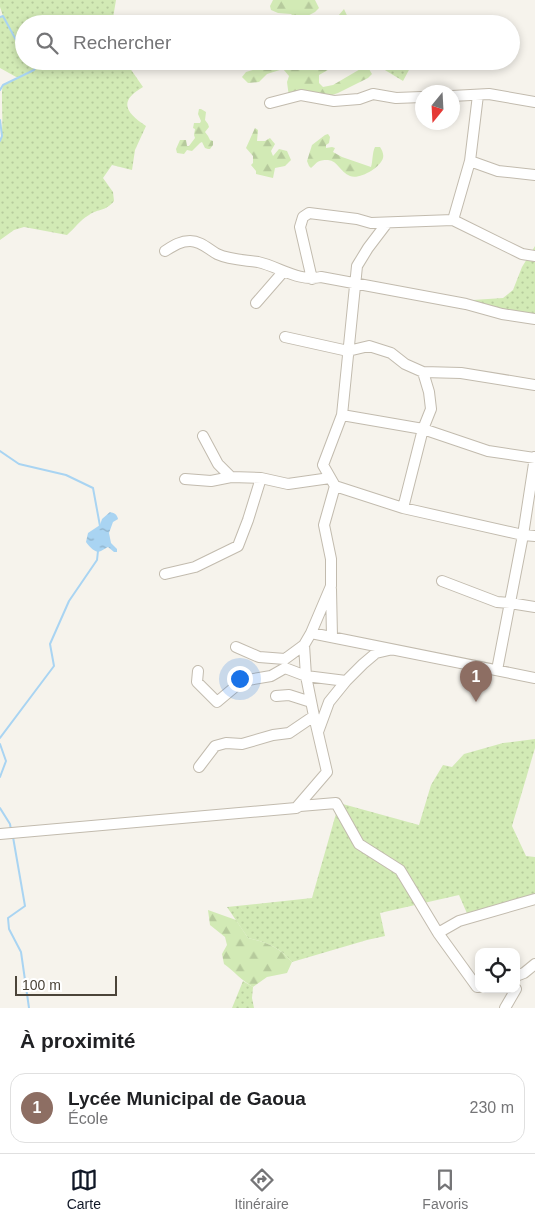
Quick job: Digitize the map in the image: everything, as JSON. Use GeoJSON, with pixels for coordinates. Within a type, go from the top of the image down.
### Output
{"type":"FeatureCollection","features":[{"type":"Feature","properties":{"kind":"street"},"geometry":{"type":"LineString","coordinates":[[270,103],[301,95],[334,101],[359,99],[373,94],[396,98],[415,97]]}},
{"type":"Feature","properties":{"kind":"street"},"geometry":{"type":"LineString","coordinates":[[460,96],[489,94],[535,102]]}},
{"type":"Feature","properties":{"kind":"street"},"geometry":{"type":"LineString","coordinates":[[453,220],[470,161],[478,95]]}},
{"type":"Feature","properties":{"kind":"street"},"geometry":{"type":"LineString","coordinates":[[470,161],[498,171],[535,175]]}},
{"type":"Feature","properties":{"kind":"street"},"geometry":{"type":"LineString","coordinates":[[312,279],[300,227],[304,216],[309,213],[358,219],[371,223],[453,220],[522,254],[535,256]]}},
{"type":"Feature","properties":{"kind":"street"},"geometry":{"type":"LineString","coordinates":[[332,637],[331,559],[324,525],[333,482],[323,464],[342,414],[357,266],[387,223]]}},
{"type":"Feature","properties":{"kind":"street"},"geometry":{"type":"LineString","coordinates":[[165,251],[182,242],[192,241],[218,254],[272,266],[293,276],[312,279],[320,276],[466,304],[502,314],[535,319]]}},
{"type":"Feature","properties":{"kind":"street"},"geometry":{"type":"LineString","coordinates":[[256,303],[283,272]]}},
{"type":"Feature","properties":{"kind":"street"},"geometry":{"type":"LineString","coordinates":[[286,337],[348,350],[369,346],[390,353],[405,364],[423,372],[461,373],[535,386]]}},
{"type":"Feature","properties":{"kind":"street"},"geometry":{"type":"LineString","coordinates":[[403,508],[430,409],[429,392],[423,372]]}},
{"type":"Feature","properties":{"kind":"street"},"geometry":{"type":"LineString","coordinates":[[342,414],[423,429],[488,451],[535,458],[523,535],[496,670]]}},
{"type":"Feature","properties":{"kind":"street"},"geometry":{"type":"LineString","coordinates":[[203,436],[218,464],[231,477]]}},
{"type":"Feature","properties":{"kind":"street"},"geometry":{"type":"LineString","coordinates":[[185,479],[211,480],[231,477],[261,478],[288,484],[333,482],[403,508],[523,535],[535,536]]}},
{"type":"Feature","properties":{"kind":"street"},"geometry":{"type":"LineString","coordinates":[[165,574],[195,567],[238,546],[261,478]]}},
{"type":"Feature","properties":{"kind":"street"},"geometry":{"type":"LineString","coordinates":[[442,582],[497,602],[535,607]]}},
{"type":"Feature","properties":{"kind":"street"},"geometry":{"type":"LineString","coordinates":[[236,646],[259,657],[285,659],[304,645],[312,633],[331,586]]}},
{"type":"Feature","properties":{"kind":"street"},"geometry":{"type":"LineString","coordinates":[[312,633],[535,678]]}},
{"type":"Feature","properties":{"kind":"street"},"geometry":{"type":"LineString","coordinates":[[296,808],[327,772],[306,676],[304,645]]}},
{"type":"Feature","properties":{"kind":"street"},"geometry":{"type":"LineString","coordinates":[[318,733],[329,702],[346,681],[376,654],[392,649]]}},
{"type":"Feature","properties":{"kind":"street"},"geometry":{"type":"LineString","coordinates":[[198,671],[197,682],[217,702],[242,680],[272,676],[285,668],[306,676],[346,681]]}},
{"type":"Feature","properties":{"kind":"street"},"geometry":{"type":"LineString","coordinates":[[276,696],[289,695],[311,702]]}},
{"type":"Feature","properties":{"kind":"street"},"geometry":{"type":"LineString","coordinates":[[199,767],[215,746],[226,743],[242,744],[273,735],[289,733],[314,716]]}},
{"type":"Feature","properties":{"kind":"street"},"geometry":{"type":"LineString","coordinates":[[0,834],[336,803],[359,844],[400,870],[438,933],[475,984]]}},
{"type":"Feature","properties":{"kind":"street"},"geometry":{"type":"LineString","coordinates":[[438,933],[459,921],[535,899]]}},
{"type":"Feature","properties":{"kind":"street"},"geometry":{"type":"LineString","coordinates":[[520,984],[524,979],[520,974],[535,964]]}},
{"type":"Feature","properties":{"kind":"street"},"geometry":{"type":"LineString","coordinates":[[505,1008],[514,993]]}},
{"type":"Feature","properties":{"kind":"green space"},"geometry":{"type":"Polygon","coordinates":[[[0,0],[116,0],[114,15],[15,15],[15,70],[131,70],[143,87],[135,92],[128,103],[130,112],[146,126],[135,150],[132,170],[112,165],[103,178],[113,192],[114,201],[108,207],[86,217],[67,235],[24,227],[14,230],[0,240],[2,89],[4,84],[18,78],[0,68],[0,17],[3,16],[0,0]]]}},
{"type":"Feature","properties":{"kind":"green space"},"geometry":{"type":"Polygon","coordinates":[[[273,0],[315,0],[319,8],[309,15],[292,15],[278,13],[271,10],[270,6],[273,0]]]}},
{"type":"Feature","properties":{"kind":"green space"},"geometry":{"type":"Polygon","coordinates":[[[344,9],[347,15],[339,15],[344,9]]]}},
{"type":"Feature","properties":{"kind":"green space"},"geometry":{"type":"Polygon","coordinates":[[[252,70],[280,70],[267,74],[259,82],[248,83],[242,77],[246,72],[252,70]]]}},
{"type":"Feature","properties":{"kind":"green space"},"geometry":{"type":"Polygon","coordinates":[[[284,70],[328,70],[319,75],[319,83],[323,87],[333,85],[359,70],[370,70],[372,74],[368,78],[338,93],[321,99],[289,97],[287,82],[289,76],[284,70]]]}},
{"type":"Feature","properties":{"kind":"green space"},"geometry":{"type":"Polygon","coordinates":[[[385,70],[409,70],[403,81],[385,70]]]}},
{"type":"Feature","properties":{"kind":"green space"},"geometry":{"type":"Polygon","coordinates":[[[199,109],[206,112],[205,120],[209,127],[205,132],[210,140],[213,141],[213,145],[208,149],[205,148],[202,142],[192,151],[187,150],[184,154],[177,153],[176,149],[180,140],[186,140],[187,146],[189,146],[195,138],[194,123],[200,123],[201,121],[198,114],[199,109]]]}},
{"type":"Feature","properties":{"kind":"green space"},"geometry":{"type":"Polygon","coordinates":[[[255,128],[258,130],[257,141],[265,141],[270,138],[275,144],[271,151],[273,156],[279,149],[287,151],[291,160],[285,166],[275,168],[273,178],[256,174],[251,165],[253,163],[253,156],[246,148],[255,128]]]}},
{"type":"Feature","properties":{"kind":"green space"},"geometry":{"type":"Polygon","coordinates":[[[328,134],[330,137],[326,148],[335,148],[333,152],[342,157],[371,167],[375,147],[380,147],[383,158],[374,169],[364,175],[354,177],[347,174],[334,162],[328,160],[320,161],[311,168],[307,161],[312,145],[328,134]]]}},
{"type":"Feature","properties":{"kind":"green space"},"geometry":{"type":"Polygon","coordinates":[[[535,246],[535,319],[466,304],[473,300],[503,298],[513,290],[522,267],[535,246]]]}},
{"type":"Feature","properties":{"kind":"green space"},"geometry":{"type":"Polygon","coordinates":[[[535,739],[535,748],[512,826],[526,856],[535,857],[535,899],[469,918],[459,895],[380,913],[385,936],[292,962],[282,952],[272,946],[248,938],[227,907],[312,898],[339,803],[419,825],[431,785],[443,765],[452,767],[464,754],[503,743],[535,739]]]}},
{"type":"Feature","properties":{"kind":"green space"},"geometry":{"type":"Polygon","coordinates":[[[208,910],[236,920],[248,938],[267,944],[282,952],[292,962],[287,973],[267,977],[253,987],[245,982],[224,964],[222,954],[227,945],[225,937],[210,925],[208,910]]]}},
{"type":"Feature","properties":{"kind":"green space"},"geometry":{"type":"Polygon","coordinates":[[[243,981],[253,987],[252,998],[254,1008],[232,1008],[243,981]]]}},
{"type":"Feature","properties":{"kind":"water"},"geometry":{"type":"Polygon","coordinates":[[[110,512],[115,514],[118,519],[113,522],[109,533],[111,543],[117,549],[117,552],[108,547],[99,552],[92,549],[86,542],[88,533],[100,525],[102,519],[110,512]]]}},
{"type":"Feature","properties":{"kind":"waterway"},"geometry":{"type":"LineString","coordinates":[[0,17],[3,16],[15,38]]}},
{"type":"Feature","properties":{"kind":"waterway"},"geometry":{"type":"LineString","coordinates":[[0,90],[3,85],[34,70]]}},
{"type":"Feature","properties":{"kind":"waterway"},"geometry":{"type":"LineString","coordinates":[[0,120],[2,136],[0,141]]}},
{"type":"Feature","properties":{"kind":"waterway"},"geometry":{"type":"LineString","coordinates":[[0,451],[19,464],[66,475],[93,488],[100,526]]}},
{"type":"Feature","properties":{"kind":"waterway"},"geometry":{"type":"LineString","coordinates":[[0,738],[54,666],[50,644],[69,601],[97,560],[98,551]]}},
{"type":"Feature","properties":{"kind":"waterway"},"geometry":{"type":"LineString","coordinates":[[0,744],[6,761],[0,777]]}},
{"type":"Feature","properties":{"kind":"waterway"},"geometry":{"type":"LineString","coordinates":[[0,808],[10,824],[11,830]]}},
{"type":"Feature","properties":{"kind":"waterway"},"geometry":{"type":"LineString","coordinates":[[13,837],[25,906],[8,918],[9,929],[21,952],[29,1008]]}},
{"type":"Feature","properties":{"kind":"place","name":"Lycée Municipal de Gaoua"},"geometry":{"type":"Point","coordinates":[476,702]}}]}
